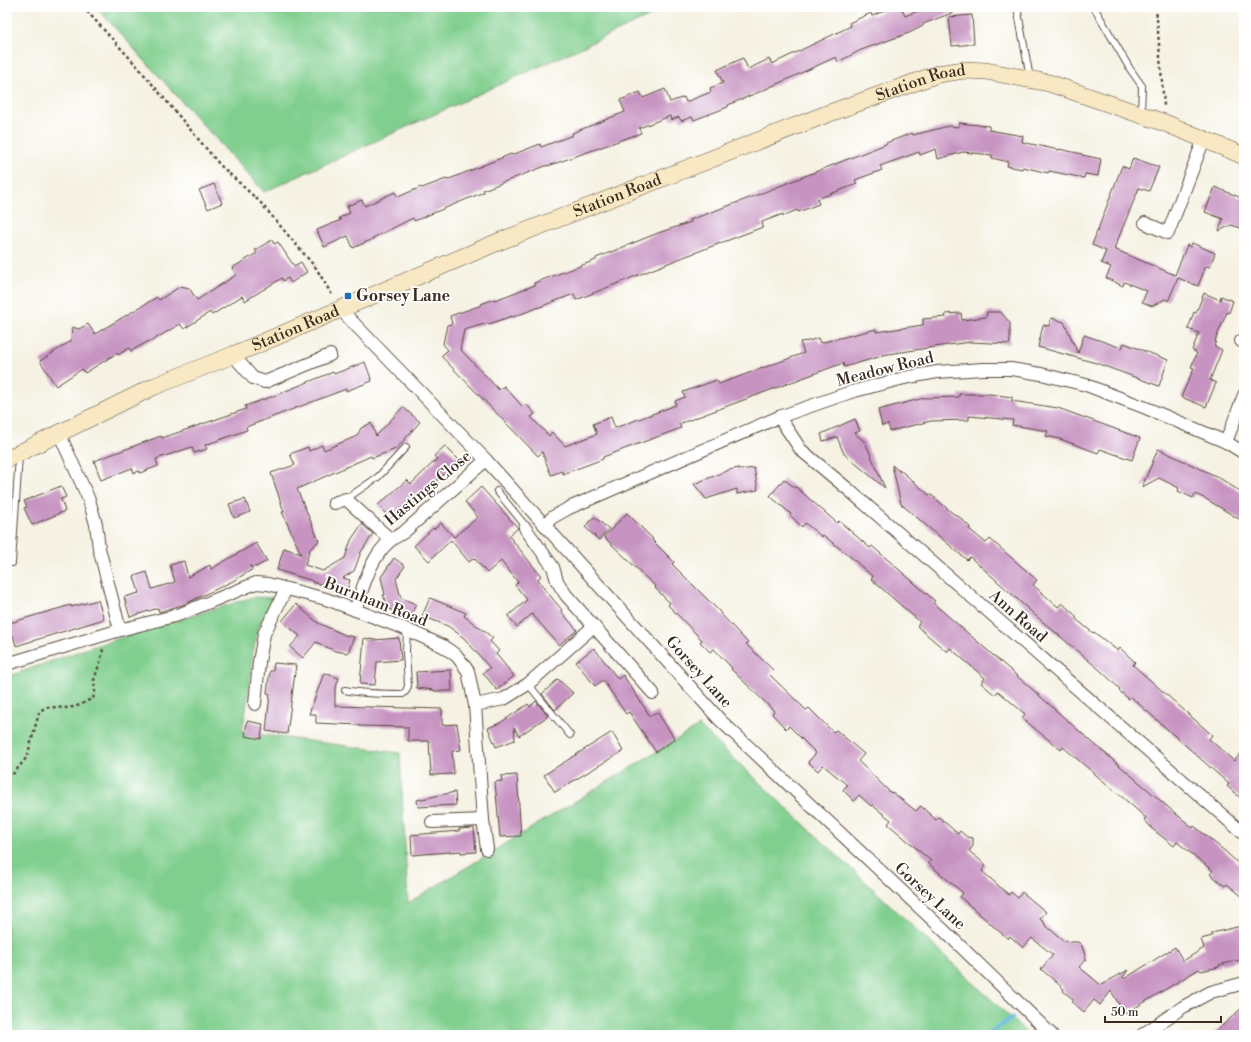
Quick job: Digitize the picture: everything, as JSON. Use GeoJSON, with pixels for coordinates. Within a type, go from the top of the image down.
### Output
{"type":"FeatureCollection","features":[{"type":"Feature","properties":{"kind":"street","name":"Station Road"},"geometry":{"type":"LineString","coordinates":[[13,456],[155,386],[341,310],[498,242],[649,182],[931,76],[964,70],[986,71],[1049,83],[1165,123],[1244,156]]}},
{"type":"Feature","properties":{"kind":"street"},"geometry":{"type":"LineString","coordinates":[[1145,223],[1168,233],[1204,139]]}},
{"type":"Feature","properties":{"kind":"street","name":"Gorsey Lane"},"geometry":{"type":"LineString","coordinates":[[341,310],[486,460],[720,720],[954,940],[1052,1035]]}},
{"type":"Feature","properties":{"kind":"street"},"geometry":{"type":"LineString","coordinates":[[233,355],[253,378],[266,382],[330,355]]}},
{"type":"Feature","properties":{"kind":"street","name":"Meadow Road"},"geometry":{"type":"LineString","coordinates":[[545,524],[568,508],[779,417],[851,392],[904,378],[938,372],[1011,369],[1041,374],[1086,385],[1146,408],[1226,442],[1244,453]]}},
{"type":"Feature","properties":{"kind":"street"},"geometry":{"type":"LineString","coordinates":[[1226,442],[1244,396]]}},
{"type":"Feature","properties":{"kind":"street","name":"Ann Road"},"geometry":{"type":"LineString","coordinates":[[779,417],[801,450],[849,490],[1244,834]]}},
{"type":"Feature","properties":{"kind":"street"},"geometry":{"type":"LineString","coordinates":[[59,434],[90,500],[96,524],[99,548],[120,630]]}},
{"type":"Feature","properties":{"kind":"street","name":"Hastings Close"},"geometry":{"type":"LineString","coordinates":[[356,610],[371,567],[377,555],[390,540],[404,532],[486,460]]}},
{"type":"Feature","properties":{"kind":"street","name":"Hastings Close"},"geometry":{"type":"LineString","coordinates":[[340,501],[390,540]]}},
{"type":"Feature","properties":{"kind":"street"},"geometry":{"type":"LineString","coordinates":[[525,528],[553,567],[557,581],[566,595],[653,693]]}},
{"type":"Feature","properties":{"kind":"street","name":"Burnham Road"},"geometry":{"type":"LineString","coordinates":[[7,664],[99,636],[178,615],[256,583],[268,584],[326,599],[356,610],[443,646],[457,656],[468,671],[475,705],[483,820],[487,849]]}},
{"type":"Feature","properties":{"kind":"street"},"geometry":{"type":"LineString","coordinates":[[255,704],[259,662],[264,634],[286,589]]}},
{"type":"Feature","properties":{"kind":"street"},"geometry":{"type":"LineString","coordinates":[[475,705],[504,698],[528,684],[594,626]]}},
{"type":"Feature","properties":{"kind":"street"},"geometry":{"type":"LineString","coordinates":[[432,822],[483,820]]}},
{"type":"Feature","properties":{"kind":"street"},"geometry":{"type":"LineString","coordinates":[[1142,1035],[1183,1007],[1211,992],[1244,983]]}},
{"type":"Feature","properties":{"kind":"lane"},"geometry":{"type":"LineString","coordinates":[[1017,7],[1030,79]]}},
{"type":"Feature","properties":{"kind":"lane"},"geometry":{"type":"LineString","coordinates":[[1094,7],[1130,70],[1142,86],[1140,115]]}},
{"type":"Feature","properties":{"kind":"lane"},"geometry":{"type":"LineString","coordinates":[[340,501],[378,477],[406,447]]}},
{"type":"Feature","properties":{"kind":"lane"},"geometry":{"type":"LineString","coordinates":[[12,563],[13,456]]}},
{"type":"Feature","properties":{"kind":"lane"},"geometry":{"type":"LineString","coordinates":[[497,491],[524,524],[525,528]]}},
{"type":"Feature","properties":{"kind":"lane"},"geometry":{"type":"LineString","coordinates":[[345,690],[357,693],[377,694],[402,694],[406,691],[408,686],[406,651],[407,630]]}},
{"type":"Feature","properties":{"kind":"lane"},"geometry":{"type":"LineString","coordinates":[[528,684],[570,735]]}},
{"type":"Feature","properties":{"kind":"path"},"geometry":{"type":"LineString","coordinates":[[83,7],[137,66],[220,165],[260,202],[316,268],[341,310]]}},
{"type":"Feature","properties":{"kind":"path"},"geometry":{"type":"LineString","coordinates":[[1156,7],[1165,123]]}},
{"type":"Feature","properties":{"kind":"path"},"geometry":{"type":"LineString","coordinates":[[7,777],[14,773],[27,757],[39,714],[43,708],[69,708],[80,705],[93,698],[95,693],[94,680],[103,648],[99,636]]}},
{"type":"Feature","properties":{"kind":"green space"},"geometry":{"type":"Polygon","coordinates":[[[96,7],[670,7],[264,192],[96,7]]]}},
{"type":"Feature","properties":{"kind":"green space"},"geometry":{"type":"Polygon","coordinates":[[[253,597],[273,598],[258,628],[252,659],[248,698],[242,732],[400,753],[408,903],[699,726],[1029,1035],[7,1035],[7,677],[88,648],[253,597]]]}},
{"type":"Feature","properties":{"kind":"building"},"geometry":{"type":"Polygon","coordinates":[[[894,7],[901,7],[905,16],[928,7],[965,8],[923,24],[923,26],[909,33],[861,50],[838,62],[836,57],[728,105],[728,107],[694,120],[692,117],[681,121],[679,117],[671,120],[670,116],[639,128],[641,133],[548,165],[483,190],[484,192],[414,221],[413,218],[353,248],[348,236],[324,247],[317,230],[341,220],[339,218],[350,213],[347,206],[362,200],[365,206],[395,192],[398,197],[421,187],[422,188],[446,179],[447,180],[511,154],[512,155],[540,144],[541,147],[573,135],[572,133],[625,112],[620,100],[640,92],[643,98],[665,89],[670,102],[684,97],[686,102],[711,92],[710,88],[723,83],[717,70],[743,58],[748,69],[769,59],[772,64],[851,26],[849,23],[871,13],[872,16],[894,7]]]}},
{"type":"Feature","properties":{"kind":"building"},"geometry":{"type":"Polygon","coordinates":[[[972,15],[974,44],[952,46],[949,17],[972,15]]]}},
{"type":"Feature","properties":{"kind":"building"},"geometry":{"type":"Polygon","coordinates":[[[959,123],[989,126],[989,130],[1023,136],[1022,142],[1101,159],[1098,176],[1085,174],[1084,178],[1049,171],[1048,173],[1023,167],[1022,169],[1007,166],[1008,162],[992,158],[992,155],[963,152],[938,159],[936,149],[920,155],[919,152],[880,166],[882,170],[855,180],[857,184],[817,199],[819,204],[798,212],[797,210],[783,216],[783,214],[762,222],[763,227],[576,300],[574,294],[513,317],[512,316],[489,324],[488,323],[464,330],[460,349],[499,390],[504,386],[523,407],[526,404],[535,414],[531,417],[549,436],[552,432],[565,446],[597,434],[593,424],[611,417],[615,428],[676,405],[675,401],[685,397],[683,392],[717,380],[719,384],[804,353],[800,342],[818,338],[820,343],[876,329],[876,332],[923,325],[923,319],[946,317],[945,314],[961,313],[962,320],[986,317],[987,312],[1001,312],[1010,323],[1010,344],[971,342],[882,355],[844,367],[843,363],[679,424],[681,428],[603,457],[603,459],[563,474],[562,471],[551,475],[542,452],[538,456],[441,356],[448,350],[443,344],[447,325],[452,324],[450,316],[535,285],[534,283],[596,260],[596,258],[658,233],[691,222],[690,220],[752,197],[912,133],[913,135],[949,126],[959,127],[959,123]]]}},
{"type":"Feature","properties":{"kind":"building"},"geometry":{"type":"Polygon","coordinates":[[[1133,158],[1159,167],[1149,191],[1139,188],[1114,249],[1175,275],[1187,245],[1190,247],[1192,243],[1215,253],[1210,267],[1206,266],[1198,286],[1178,278],[1168,301],[1165,299],[1152,306],[1142,302],[1147,291],[1124,282],[1123,286],[1106,278],[1111,267],[1101,263],[1106,251],[1092,245],[1122,166],[1129,169],[1133,158]]]}},
{"type":"Feature","properties":{"kind":"building"},"geometry":{"type":"Polygon","coordinates":[[[214,184],[222,203],[208,209],[199,190],[214,184]]]}},
{"type":"Feature","properties":{"kind":"building"},"geometry":{"type":"Polygon","coordinates":[[[1215,187],[1244,199],[1244,229],[1231,225],[1219,231],[1223,219],[1205,212],[1215,187]]]}},
{"type":"Feature","properties":{"kind":"building"},"geometry":{"type":"Polygon","coordinates":[[[272,240],[274,244],[278,242],[294,266],[301,262],[307,272],[291,283],[288,278],[283,281],[282,278],[245,301],[242,296],[212,315],[210,312],[184,329],[180,324],[150,342],[149,341],[131,351],[129,348],[118,355],[117,353],[85,373],[82,369],[56,386],[40,361],[71,341],[72,327],[79,329],[88,324],[95,334],[157,297],[159,300],[181,286],[189,288],[197,300],[236,275],[232,268],[257,253],[255,250],[272,240]]]}},
{"type":"Feature","properties":{"kind":"building"},"geometry":{"type":"Polygon","coordinates":[[[1204,293],[1220,300],[1221,296],[1233,301],[1229,313],[1227,312],[1215,341],[1214,346],[1222,350],[1210,380],[1216,383],[1206,407],[1181,397],[1194,368],[1191,367],[1197,353],[1192,350],[1199,333],[1188,329],[1194,312],[1196,313],[1204,293]]]}},
{"type":"Feature","properties":{"kind":"building"},"geometry":{"type":"Polygon","coordinates":[[[1051,318],[1064,322],[1078,353],[1084,335],[1122,348],[1124,343],[1168,360],[1159,386],[1096,363],[1038,347],[1043,325],[1049,326],[1051,318]]]}},
{"type":"Feature","properties":{"kind":"building"},"geometry":{"type":"Polygon","coordinates":[[[365,362],[372,381],[346,391],[346,389],[246,427],[247,430],[205,445],[207,449],[194,453],[192,447],[156,459],[158,466],[140,473],[139,471],[134,473],[132,468],[101,480],[94,461],[161,436],[162,438],[246,409],[245,406],[333,372],[334,374],[365,362]]]}},
{"type":"Feature","properties":{"kind":"building"},"geometry":{"type":"Polygon","coordinates":[[[959,394],[990,394],[1012,397],[1012,401],[1058,408],[1140,438],[1132,460],[1100,449],[1098,453],[1060,439],[1046,436],[1048,431],[1012,425],[1013,420],[969,416],[969,420],[931,421],[890,431],[888,424],[882,426],[878,410],[924,398],[959,397],[959,394]]]}},
{"type":"Feature","properties":{"kind":"building"},"geometry":{"type":"Polygon","coordinates":[[[403,407],[420,422],[396,449],[372,458],[371,456],[297,489],[319,541],[310,549],[305,565],[323,571],[345,558],[351,540],[362,524],[373,534],[361,552],[354,571],[343,578],[350,580],[347,590],[312,582],[313,581],[277,570],[284,548],[301,554],[282,512],[284,512],[271,473],[295,465],[290,454],[308,447],[309,451],[322,445],[324,450],[357,436],[361,428],[371,423],[376,436],[403,407]]]}},
{"type":"Feature","properties":{"kind":"building"},"geometry":{"type":"Polygon","coordinates":[[[855,419],[860,431],[854,433],[865,442],[885,488],[844,454],[837,437],[823,441],[821,434],[855,419]]]}},
{"type":"Feature","properties":{"kind":"building"},"geometry":{"type":"Polygon","coordinates":[[[445,446],[459,460],[393,522],[378,505],[407,480],[411,484],[437,459],[434,456],[445,446]]]}},
{"type":"Feature","properties":{"kind":"building"},"geometry":{"type":"Polygon","coordinates":[[[1158,449],[1218,477],[1244,494],[1244,522],[1206,499],[1195,494],[1193,498],[1178,491],[1179,488],[1159,478],[1142,487],[1158,449]]]}},
{"type":"Feature","properties":{"kind":"building"},"geometry":{"type":"Polygon","coordinates":[[[892,465],[900,472],[899,469],[955,515],[956,514],[970,527],[969,529],[986,543],[990,539],[1037,580],[1033,585],[1058,607],[1062,603],[1076,616],[1076,619],[1093,633],[1094,632],[1118,651],[1120,648],[1135,662],[1133,665],[1212,735],[1209,739],[1234,761],[1244,750],[1244,801],[1227,786],[1229,784],[1131,697],[1129,699],[1119,691],[1120,689],[1101,671],[970,557],[967,560],[901,504],[892,465]]]}},
{"type":"Feature","properties":{"kind":"building"},"geometry":{"type":"Polygon","coordinates":[[[739,468],[740,470],[754,468],[758,490],[737,494],[737,489],[706,499],[694,484],[729,470],[739,468]]]}},
{"type":"Feature","properties":{"kind":"building"},"geometry":{"type":"Polygon","coordinates":[[[784,479],[795,488],[796,487],[837,523],[839,521],[870,548],[872,546],[935,601],[933,603],[1078,730],[1193,828],[1194,826],[1226,852],[1244,869],[1244,898],[1227,884],[1225,886],[1210,874],[1213,871],[1177,842],[1174,846],[1151,828],[1144,820],[1146,818],[1128,802],[1063,747],[1061,750],[1022,718],[1025,714],[998,691],[995,695],[981,683],[985,678],[950,648],[947,652],[917,626],[920,622],[871,579],[873,577],[853,559],[805,523],[802,527],[790,515],[791,514],[770,496],[784,479]]]}},
{"type":"Feature","properties":{"kind":"building"},"geometry":{"type":"Polygon","coordinates":[[[61,486],[66,497],[61,499],[65,511],[32,525],[24,508],[27,507],[24,501],[61,486]]]}},
{"type":"Feature","properties":{"kind":"building"},"geometry":{"type":"Polygon","coordinates":[[[481,487],[518,528],[509,536],[541,576],[538,579],[543,587],[577,630],[559,645],[532,614],[517,627],[508,616],[527,600],[515,585],[518,582],[501,561],[487,573],[474,558],[469,562],[451,540],[429,561],[414,546],[433,528],[434,529],[441,523],[454,537],[478,517],[465,502],[481,487]]]}},
{"type":"Feature","properties":{"kind":"building"},"geometry":{"type":"Polygon","coordinates":[[[245,499],[250,512],[234,518],[229,504],[245,499]]]}},
{"type":"Feature","properties":{"kind":"building"},"geometry":{"type":"Polygon","coordinates":[[[627,513],[674,562],[672,564],[720,612],[748,643],[746,644],[773,670],[769,674],[806,710],[809,708],[833,732],[836,730],[864,754],[858,761],[891,793],[892,792],[916,811],[921,806],[936,820],[939,817],[958,834],[960,831],[967,837],[973,838],[973,846],[969,851],[986,865],[982,871],[1009,895],[1011,892],[1018,898],[1022,892],[1046,912],[1040,919],[1065,942],[1066,940],[1069,942],[1078,942],[1082,946],[1086,959],[1079,967],[1101,985],[1128,970],[1123,977],[1124,979],[1175,947],[1183,961],[1204,948],[1201,939],[1212,936],[1212,933],[1241,926],[1242,931],[1244,930],[1244,959],[1201,971],[1199,969],[1125,1014],[1111,991],[1100,1005],[1094,1000],[1084,1012],[1072,1002],[1074,1000],[1063,991],[1064,989],[1041,969],[1053,955],[1032,938],[1023,948],[1010,936],[1008,939],[960,897],[963,893],[928,863],[931,861],[888,824],[891,820],[872,805],[871,806],[859,795],[854,801],[843,790],[847,785],[823,765],[818,771],[808,762],[816,753],[789,726],[786,729],[772,714],[774,711],[731,669],[732,668],[714,649],[710,652],[700,642],[702,640],[668,605],[670,603],[655,588],[656,587],[604,537],[627,513]]]}},
{"type":"Feature","properties":{"kind":"building"},"geometry":{"type":"Polygon","coordinates":[[[594,517],[609,529],[599,540],[585,527],[594,517]]]}},
{"type":"Feature","properties":{"kind":"building"},"geometry":{"type":"Polygon","coordinates":[[[256,543],[267,561],[256,567],[249,566],[253,569],[233,581],[185,604],[159,612],[158,608],[130,617],[124,597],[139,593],[134,576],[147,572],[152,589],[175,582],[170,565],[184,561],[188,577],[210,565],[211,569],[256,543]]]}},
{"type":"Feature","properties":{"kind":"building"},"geometry":{"type":"Polygon","coordinates":[[[394,558],[405,566],[396,579],[401,598],[416,604],[410,618],[389,609],[383,595],[385,595],[381,577],[394,558]]]}},
{"type":"Feature","properties":{"kind":"building"},"geometry":{"type":"Polygon","coordinates":[[[430,598],[466,613],[464,616],[493,638],[490,641],[499,651],[496,654],[514,676],[497,690],[483,673],[490,668],[464,638],[448,626],[422,616],[430,598]]]}},
{"type":"Feature","properties":{"kind":"building"},"geometry":{"type":"Polygon","coordinates":[[[98,600],[104,619],[16,646],[13,635],[7,638],[7,624],[71,605],[71,607],[98,600]]]}},
{"type":"Feature","properties":{"kind":"building"},"geometry":{"type":"Polygon","coordinates":[[[296,604],[318,623],[345,635],[354,637],[348,653],[335,651],[316,642],[303,658],[290,647],[300,636],[282,621],[296,604]]]}},
{"type":"Feature","properties":{"kind":"building"},"geometry":{"type":"Polygon","coordinates":[[[364,638],[374,640],[399,638],[401,660],[377,662],[375,685],[360,684],[364,638]]]}},
{"type":"Feature","properties":{"kind":"building"},"geometry":{"type":"Polygon","coordinates":[[[594,648],[618,679],[623,675],[650,716],[657,712],[675,739],[656,752],[629,712],[626,714],[603,680],[595,686],[576,662],[594,648]]]}},
{"type":"Feature","properties":{"kind":"building"},"geometry":{"type":"Polygon","coordinates":[[[274,663],[296,665],[287,734],[266,731],[270,694],[267,693],[270,671],[273,671],[274,663]]]}},
{"type":"Feature","properties":{"kind":"building"},"geometry":{"type":"Polygon","coordinates":[[[451,670],[452,691],[434,691],[417,688],[416,672],[451,670]]]}},
{"type":"Feature","properties":{"kind":"building"},"geometry":{"type":"Polygon","coordinates":[[[324,673],[339,678],[335,690],[335,706],[442,709],[442,725],[457,724],[461,750],[452,751],[454,774],[431,775],[429,741],[408,741],[408,727],[316,723],[316,714],[309,714],[324,673]]]}},
{"type":"Feature","properties":{"kind":"building"},"geometry":{"type":"Polygon","coordinates":[[[558,679],[573,693],[555,710],[542,694],[558,679]]]}},
{"type":"Feature","properties":{"kind":"building"},"geometry":{"type":"Polygon","coordinates":[[[536,701],[548,716],[519,736],[514,727],[515,740],[496,747],[488,728],[500,723],[528,704],[530,707],[536,701]]]}},
{"type":"Feature","properties":{"kind":"building"},"geometry":{"type":"Polygon","coordinates":[[[247,721],[263,724],[261,739],[245,736],[247,721]]]}},
{"type":"Feature","properties":{"kind":"building"},"geometry":{"type":"Polygon","coordinates":[[[612,732],[623,751],[555,792],[544,775],[612,732]]]}},
{"type":"Feature","properties":{"kind":"building"},"geometry":{"type":"Polygon","coordinates":[[[517,775],[521,836],[500,837],[495,782],[502,781],[501,776],[517,775]]]}},
{"type":"Feature","properties":{"kind":"building"},"geometry":{"type":"Polygon","coordinates":[[[455,792],[456,805],[418,807],[417,800],[455,792]]]}},
{"type":"Feature","properties":{"kind":"building"},"geometry":{"type":"Polygon","coordinates":[[[474,828],[476,852],[461,853],[461,851],[412,855],[411,835],[459,831],[459,829],[474,828]]]}},
{"type":"Feature","properties":{"kind":"building"},"geometry":{"type":"Polygon","coordinates":[[[1244,1006],[1244,1035],[1212,1035],[1244,1006]]]}},
{"type":"Feature","properties":{"kind":"waterway"},"geometry":{"type":"LineString","coordinates":[[987,1035],[1012,1018]]}},
{"type":"Feature","properties":{"kind":"place","name":"Gorsey Lane"},"geometry":{"type":"Point","coordinates":[348,296]}}]}
